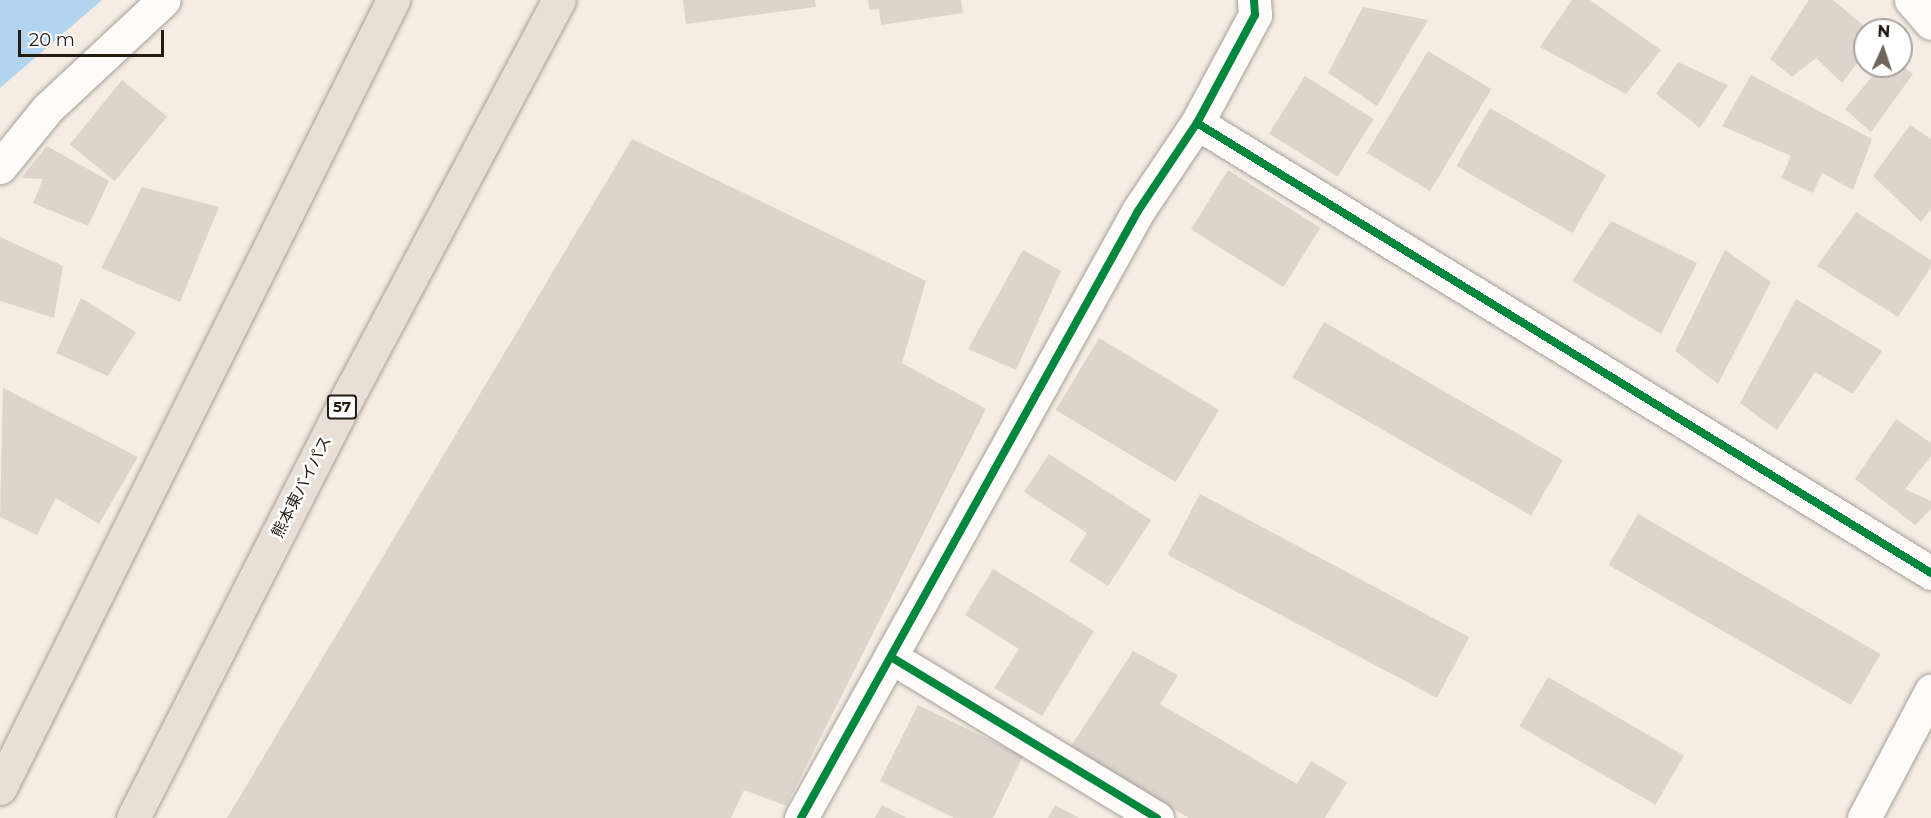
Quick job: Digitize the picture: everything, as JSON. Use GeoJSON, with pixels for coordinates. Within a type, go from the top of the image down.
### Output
{"type":"FeatureCollection","features":[{"type":"Feature","properties":{"kind":"highway"},"geometry":{"type":"LineString","coordinates":[[0,788],[393,0]]}},
{"type":"Feature","properties":{"kind":"highway","name":"熊本東バイパス"},"geometry":{"type":"LineString","coordinates":[[133,818],[354,385],[559,0]]}},
{"type":"Feature","properties":{"kind":"street"},"geometry":{"type":"LineString","coordinates":[[0,167],[48,108],[164,0]]}},
{"type":"Feature","properties":{"kind":"street"},"geometry":{"type":"LineString","coordinates":[[801,818],[1138,211],[1197,123],[1255,15],[1254,0]]}},
{"type":"Feature","properties":{"kind":"street"},"geometry":{"type":"LineString","coordinates":[[1911,0],[1931,23]]}},
{"type":"Feature","properties":{"kind":"street"},"geometry":{"type":"LineString","coordinates":[[1197,123],[1931,573]]}},
{"type":"Feature","properties":{"kind":"street"},"geometry":{"type":"LineString","coordinates":[[891,657],[1157,818]]}},
{"type":"Feature","properties":{"kind":"street"},"geometry":{"type":"LineString","coordinates":[[1864,818],[1931,691]]}},
{"type":"Feature","properties":{"kind":"water"},"geometry":{"type":"Polygon","coordinates":[[[0,0],[102,0],[0,88],[0,0]]]}},
{"type":"Feature","properties":{"kind":"building"},"geometry":{"type":"Polygon","coordinates":[[[683,0],[815,0],[816,7],[686,24],[683,0]]]}},
{"type":"Feature","properties":{"kind":"building"},"geometry":{"type":"Polygon","coordinates":[[[868,0],[961,0],[963,13],[881,25],[879,9],[869,10],[868,0]]]}},
{"type":"Feature","properties":{"kind":"building"},"geometry":{"type":"Polygon","coordinates":[[[1572,0],[1590,0],[1661,50],[1626,94],[1540,47],[1572,0]]]}},
{"type":"Feature","properties":{"kind":"building"},"geometry":{"type":"Polygon","coordinates":[[[1809,0],[1833,0],[1855,18],[1853,69],[1842,83],[1816,58],[1792,77],[1770,59],[1809,0]]]}},
{"type":"Feature","properties":{"kind":"building"},"geometry":{"type":"Polygon","coordinates":[[[1363,7],[1428,20],[1377,106],[1328,73],[1363,7]]]}},
{"type":"Feature","properties":{"kind":"building"},"geometry":{"type":"Polygon","coordinates":[[[1428,51],[1491,89],[1430,191],[1367,153],[1428,51]]]}},
{"type":"Feature","properties":{"kind":"building"},"geometry":{"type":"Polygon","coordinates":[[[1678,62],[1728,85],[1700,128],[1656,94],[1678,62]]]}},
{"type":"Feature","properties":{"kind":"building"},"geometry":{"type":"Polygon","coordinates":[[[1751,75],[1872,139],[1853,190],[1822,173],[1813,193],[1781,178],[1791,156],[1722,126],[1751,75]]]}},
{"type":"Feature","properties":{"kind":"building"},"geometry":{"type":"Polygon","coordinates":[[[1305,76],[1374,119],[1338,177],[1269,134],[1305,76]]]}},
{"type":"Feature","properties":{"kind":"building"},"geometry":{"type":"Polygon","coordinates":[[[1871,78],[1910,78],[1871,132],[1845,109],[1871,78]]]}},
{"type":"Feature","properties":{"kind":"building"},"geometry":{"type":"Polygon","coordinates":[[[122,80],[167,117],[115,181],[70,145],[122,80]]]}},
{"type":"Feature","properties":{"kind":"building"},"geometry":{"type":"Polygon","coordinates":[[[1490,108],[1606,175],[1573,233],[1456,166],[1490,108]]]}},
{"type":"Feature","properties":{"kind":"building"},"geometry":{"type":"Polygon","coordinates":[[[1910,125],[1931,139],[1931,209],[1921,222],[1873,176],[1910,125]]]}},
{"type":"Feature","properties":{"kind":"building"},"geometry":{"type":"Polygon","coordinates":[[[632,139],[926,281],[902,363],[986,409],[786,806],[744,790],[731,818],[227,818],[632,139]]]}},
{"type":"Feature","properties":{"kind":"building"},"geometry":{"type":"Polygon","coordinates":[[[47,146],[109,181],[88,226],[33,203],[43,179],[21,178],[47,146]]]}},
{"type":"Feature","properties":{"kind":"building"},"geometry":{"type":"Polygon","coordinates":[[[1228,170],[1320,228],[1283,287],[1191,229],[1228,170]]]}},
{"type":"Feature","properties":{"kind":"building"},"geometry":{"type":"Polygon","coordinates":[[[142,187],[219,207],[180,302],[101,268],[142,187]]]}},
{"type":"Feature","properties":{"kind":"building"},"geometry":{"type":"Polygon","coordinates":[[[1856,212],[1931,260],[1931,267],[1898,317],[1817,266],[1856,212]]]}},
{"type":"Feature","properties":{"kind":"building"},"geometry":{"type":"Polygon","coordinates":[[[1611,221],[1697,263],[1661,334],[1572,281],[1611,221]]]}},
{"type":"Feature","properties":{"kind":"building"},"geometry":{"type":"Polygon","coordinates":[[[0,237],[63,266],[54,318],[0,301],[0,237]]]}},
{"type":"Feature","properties":{"kind":"building"},"geometry":{"type":"Polygon","coordinates":[[[1023,250],[1061,271],[1016,370],[968,349],[1023,250]]]}},
{"type":"Feature","properties":{"kind":"building"},"geometry":{"type":"Polygon","coordinates":[[[1725,250],[1771,282],[1718,384],[1675,351],[1725,250]]]}},
{"type":"Feature","properties":{"kind":"building"},"geometry":{"type":"Polygon","coordinates":[[[81,298],[136,332],[108,376],[56,353],[81,298]]]}},
{"type":"Feature","properties":{"kind":"building"},"geometry":{"type":"Polygon","coordinates":[[[1796,299],[1882,351],[1853,394],[1815,372],[1777,430],[1740,403],[1796,299]]]}},
{"type":"Feature","properties":{"kind":"building"},"geometry":{"type":"Polygon","coordinates":[[[1324,322],[1563,460],[1531,515],[1292,377],[1324,322]]]}},
{"type":"Feature","properties":{"kind":"building"},"geometry":{"type":"Polygon","coordinates":[[[1099,338],[1219,410],[1176,482],[1056,410],[1099,338]]]}},
{"type":"Feature","properties":{"kind":"building"},"geometry":{"type":"Polygon","coordinates":[[[3,388],[138,457],[99,524],[56,498],[37,535],[0,517],[3,388]]]}},
{"type":"Feature","properties":{"kind":"building"},"geometry":{"type":"Polygon","coordinates":[[[1896,419],[1931,443],[1931,456],[1905,489],[1931,501],[1931,509],[1915,525],[1855,479],[1896,419]]]}},
{"type":"Feature","properties":{"kind":"building"},"geometry":{"type":"Polygon","coordinates":[[[1049,454],[1151,520],[1108,586],[1069,561],[1087,533],[1024,492],[1049,454]]]}},
{"type":"Feature","properties":{"kind":"building"},"geometry":{"type":"Polygon","coordinates":[[[1200,494],[1469,637],[1437,698],[1168,555],[1200,494]]]}},
{"type":"Feature","properties":{"kind":"building"},"geometry":{"type":"Polygon","coordinates":[[[1638,514],[1880,654],[1851,705],[1608,565],[1638,514]]]}},
{"type":"Feature","properties":{"kind":"building"},"geometry":{"type":"Polygon","coordinates":[[[993,569],[1094,631],[1042,716],[994,688],[1019,649],[965,615],[993,569]]]}},
{"type":"Feature","properties":{"kind":"building"},"geometry":{"type":"Polygon","coordinates":[[[1133,651],[1178,675],[1160,704],[1297,784],[1311,761],[1347,782],[1325,818],[1189,818],[1069,749],[1133,651]]]}},
{"type":"Feature","properties":{"kind":"building"},"geometry":{"type":"Polygon","coordinates":[[[1548,677],[1684,756],[1655,805],[1520,726],[1548,677]]]}},
{"type":"Feature","properties":{"kind":"building"},"geometry":{"type":"Polygon","coordinates":[[[918,705],[1023,756],[993,818],[954,818],[880,781],[918,705]]]}},
{"type":"Feature","properties":{"kind":"building"},"geometry":{"type":"Polygon","coordinates":[[[882,805],[907,818],[875,818],[882,805]]]}},
{"type":"Feature","properties":{"kind":"building"},"geometry":{"type":"Polygon","coordinates":[[[1055,805],[1079,818],[1048,818],[1055,805]]]}},
{"type":"Feature","properties":{"kind":"cycle path"},"geometry":{"type":"LineString","coordinates":[[801,818],[1138,211],[1197,123],[1255,15],[1254,0]]}},
{"type":"Feature","properties":{"kind":"cycle path"},"geometry":{"type":"LineString","coordinates":[[1197,123],[1931,573]]}},
{"type":"Feature","properties":{"kind":"cycle path"},"geometry":{"type":"LineString","coordinates":[[891,657],[1157,818]]}}]}
